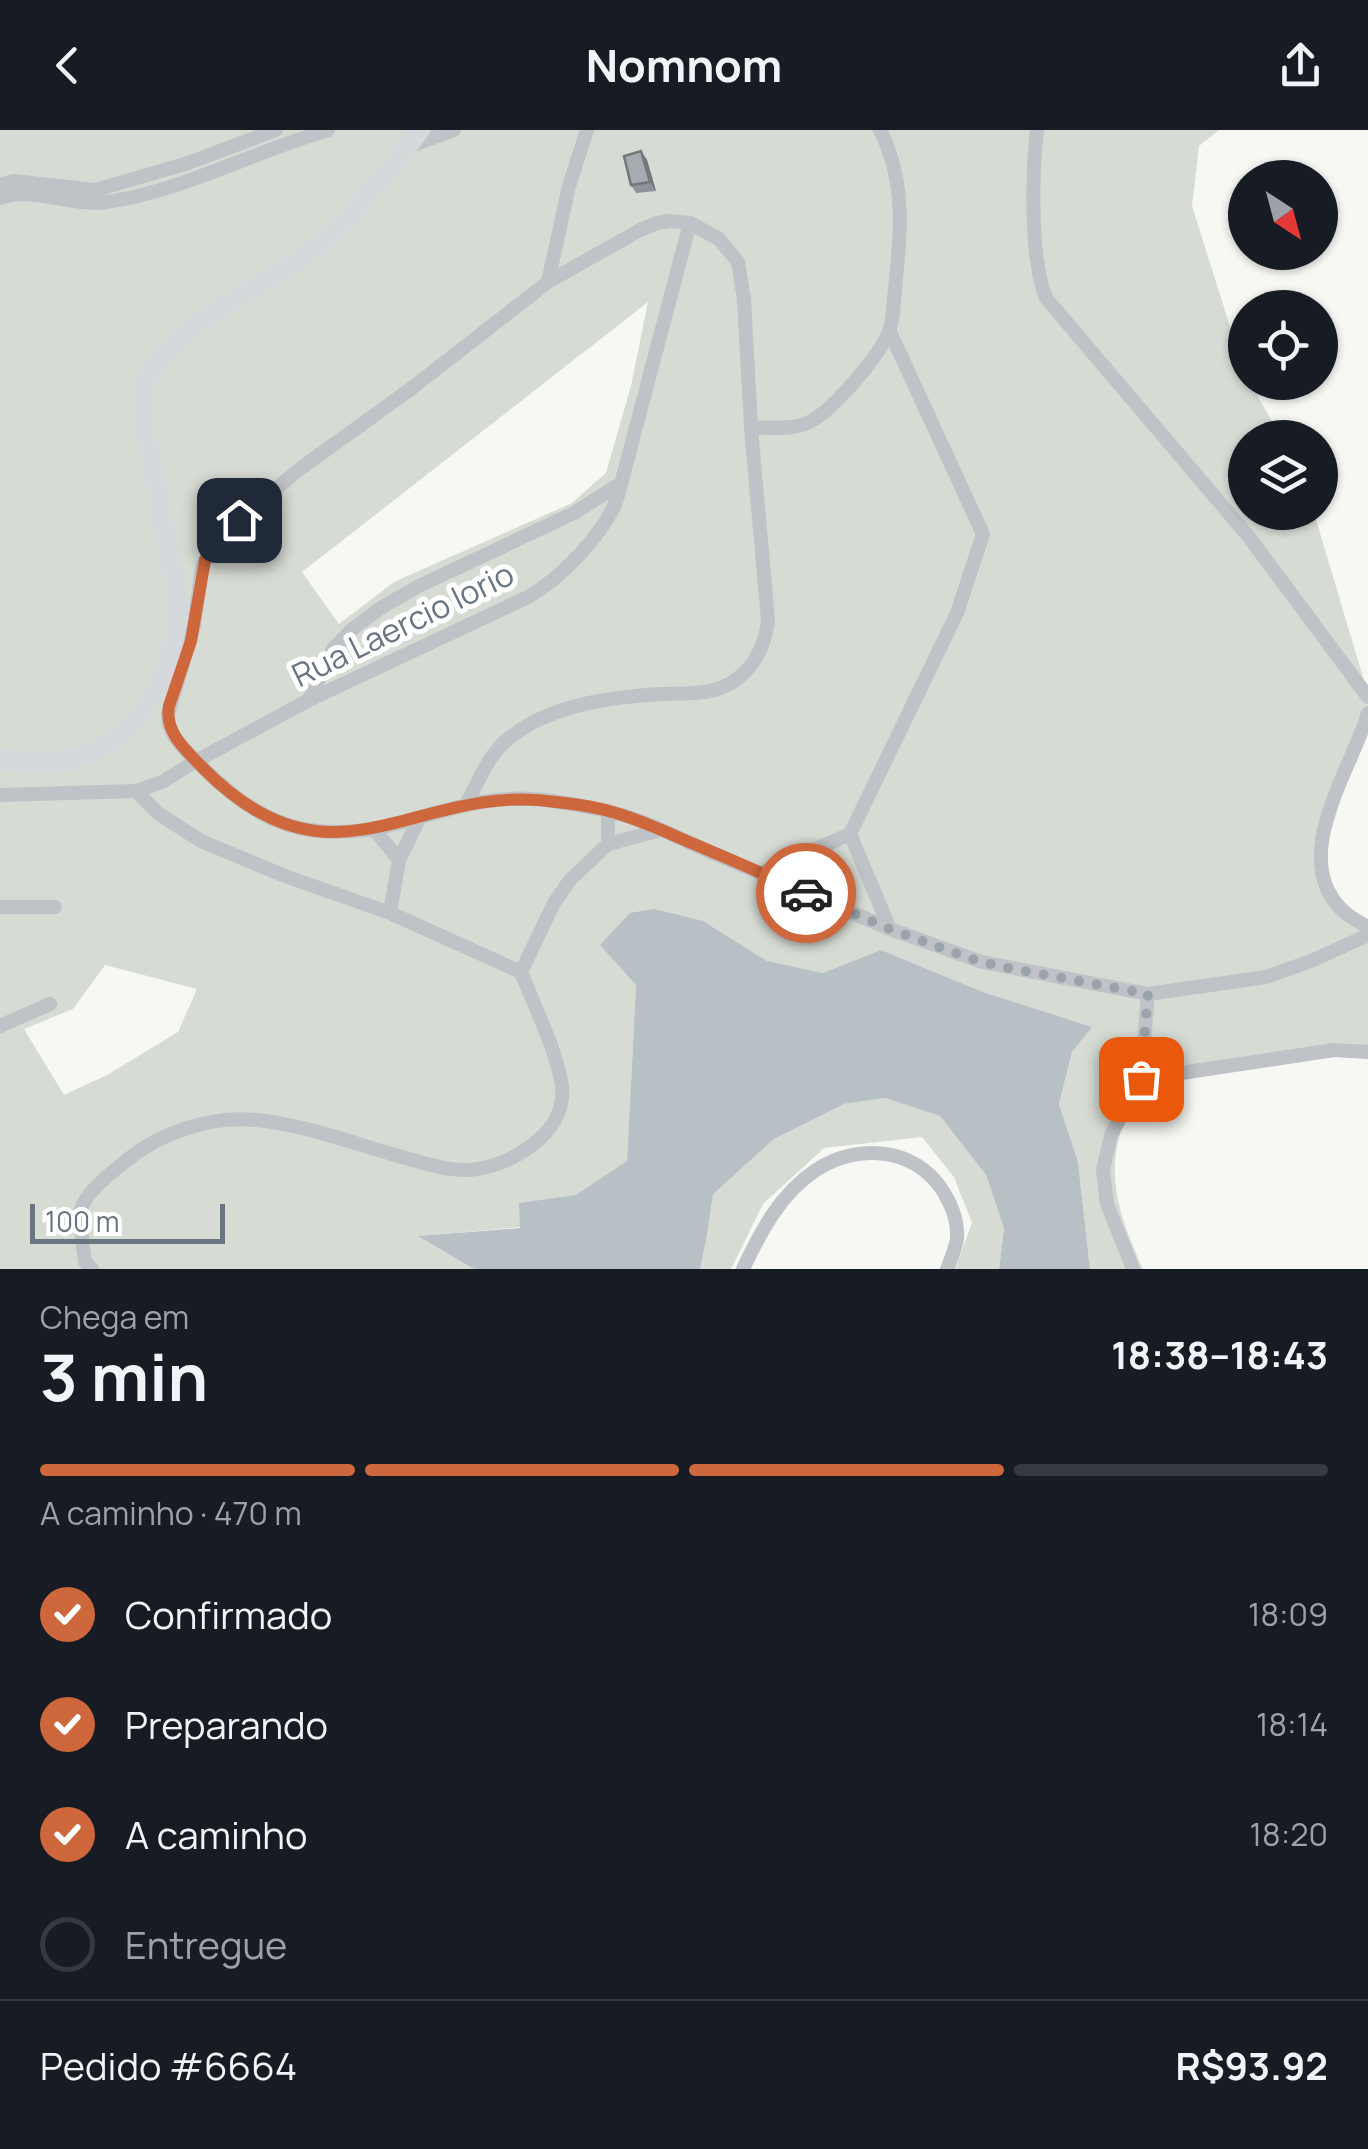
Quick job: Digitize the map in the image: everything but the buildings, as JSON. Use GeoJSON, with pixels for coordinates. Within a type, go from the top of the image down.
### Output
{"type":"FeatureCollection","features":[{"type":"Feature","properties":{"kind":"street"},"geometry":{"type":"LineString","coordinates":[[0,185],[13,181],[96,190],[188,163],[276,130]]}},
{"type":"Feature","properties":{"kind":"street"},"geometry":{"type":"LineString","coordinates":[[0,198],[20,194],[94,203],[160,191],[328,130]]}},
{"type":"Feature","properties":{"kind":"street"},"geometry":{"type":"LineString","coordinates":[[0,758],[40,762],[82,758],[138,717],[160,680],[174,637],[177,600],[144,422],[148,378],[184,336],[315,248],[350,214],[420,130]]}},
{"type":"Feature","properties":{"kind":"street"},"geometry":{"type":"LineString","coordinates":[[407,148],[454,130]]}},
{"type":"Feature","properties":{"kind":"street"},"geometry":{"type":"LineString","coordinates":[[548,282],[568,186],[587,130]]}},
{"type":"Feature","properties":{"kind":"street"},"geometry":{"type":"LineString","coordinates":[[761,873],[850,834],[957,613],[983,534],[890,332],[901,215],[894,163],[880,130]]}},
{"type":"Feature","properties":{"kind":"street"},"geometry":{"type":"LineString","coordinates":[[1037,130],[1034,183],[1038,267],[1046,298],[1199,475],[1368,698]]}},
{"type":"Feature","properties":{"kind":"street"},"geometry":{"type":"LineString","coordinates":[[466,804],[508,738],[550,714],[611,699],[713,691],[750,667],[764,644],[768,620],[738,262],[719,239],[690,223],[657,223],[640,230],[548,282],[262,499],[218,542],[205,560],[194,626],[169,706],[168,720],[175,738],[231,794],[292,827],[326,833],[374,829],[466,804],[500,799],[544,800],[608,811],[969,958],[1148,994],[1266,977],[1368,935]]}},
{"type":"Feature","properties":{"kind":"street","name":"Rua Laercio Iorio"},"geometry":{"type":"LineString","coordinates":[[136,791],[162,782],[309,700],[536,592],[591,542],[612,511],[690,223]]}},
{"type":"Feature","properties":{"kind":"street"},"geometry":{"type":"LineString","coordinates":[[751,428],[792,426],[818,417],[846,391],[890,332]]}},
{"type":"Feature","properties":{"kind":"street"},"geometry":{"type":"LineString","coordinates":[[309,700],[333,650],[365,618],[419,586],[574,513],[620,484]]}},
{"type":"Feature","properties":{"kind":"street"},"geometry":{"type":"LineString","coordinates":[[574,513],[591,542]]}},
{"type":"Feature","properties":{"kind":"street"},"geometry":{"type":"LineString","coordinates":[[1368,713],[1325,823],[1320,850],[1325,880],[1334,900],[1343,911],[1368,926]]}},
{"type":"Feature","properties":{"kind":"street"},"geometry":{"type":"LineString","coordinates":[[484,772],[500,799]]}},
{"type":"Feature","properties":{"kind":"street"},"geometry":{"type":"LineString","coordinates":[[0,794],[136,791],[159,814],[201,841],[390,913],[522,972]]}},
{"type":"Feature","properties":{"kind":"street"},"geometry":{"type":"LineString","coordinates":[[608,811],[608,844]]}},
{"type":"Feature","properties":{"kind":"street"},"geometry":{"type":"LineString","coordinates":[[390,913],[400,860],[420,817]]}},
{"type":"Feature","properties":{"kind":"street"},"geometry":{"type":"LineString","coordinates":[[374,829],[400,860]]}},
{"type":"Feature","properties":{"kind":"street"},"geometry":{"type":"LineString","coordinates":[[92,1269],[85,1262],[80,1210],[100,1182],[140,1150],[192,1126],[213,1121],[271,1122],[452,1170],[492,1165],[525,1151],[554,1122],[562,1090],[560,1073],[522,972],[548,915],[583,867],[608,844],[661,830]]}},
{"type":"Feature","properties":{"kind":"street"},"geometry":{"type":"LineString","coordinates":[[850,834],[890,929]]}},
{"type":"Feature","properties":{"kind":"street"},"geometry":{"type":"LineString","coordinates":[[0,907],[54,907]]}},
{"type":"Feature","properties":{"kind":"street"},"geometry":{"type":"LineString","coordinates":[[1134,1269],[1106,1204],[1104,1170],[1111,1135],[1141,1079],[1148,994]]}},
{"type":"Feature","properties":{"kind":"street"},"geometry":{"type":"LineString","coordinates":[[0,1026],[50,1004]]}},
{"type":"Feature","properties":{"kind":"street"},"geometry":{"type":"LineString","coordinates":[[1141,1079],[1334,1050],[1368,1052]]}},
{"type":"Feature","properties":{"kind":"street"},"geometry":{"type":"LineString","coordinates":[[743,1269],[767,1221],[792,1190],[819,1168],[865,1152],[905,1158],[918,1165],[946,1194],[956,1220],[957,1239],[947,1269]]}},
{"type":"Feature","properties":{"kind":"shaded area"},"geometry":{"type":"Polygon","coordinates":[[[0,130],[1219,130],[1199,146],[1192,206],[1228,320],[1228,400],[1260,400],[1271,420],[1228,420],[1228,530],[1319,530],[1368,694],[1368,707],[1321,864],[1341,899],[1368,924],[1368,1057],[1291,1057],[1141,1079],[1121,1131],[1115,1167],[1118,1202],[1143,1269],[1090,1269],[1078,1162],[1059,1104],[1072,1052],[1091,1027],[983,992],[881,950],[824,973],[767,962],[703,921],[636,985],[627,1161],[576,1196],[519,1203],[521,1227],[420,1236],[474,1269],[0,1269],[0,130]],[[648,302],[302,572],[339,624],[394,582],[572,503],[606,473],[631,386],[648,302]],[[105,965],[73,1009],[24,1029],[64,1095],[107,1075],[178,1032],[197,989],[105,965]]]}},
{"type":"Feature","properties":{"kind":"shaded area"},"geometry":{"type":"Polygon","coordinates":[[[654,909],[703,921],[767,961],[823,973],[881,950],[983,992],[1092,1027],[1072,1052],[1059,1104],[1078,1162],[1090,1269],[999,1269],[1004,1228],[986,1175],[940,1116],[885,1098],[844,1104],[774,1139],[713,1194],[700,1269],[474,1269],[418,1236],[520,1228],[519,1203],[576,1195],[627,1161],[636,985],[600,945],[630,913],[654,909]]]}},
{"type":"Feature","properties":{"kind":"shaded area"},"geometry":{"type":"Polygon","coordinates":[[[885,1098],[940,1116],[986,1175],[1004,1228],[999,1269],[955,1269],[972,1223],[954,1177],[922,1137],[824,1148],[763,1204],[731,1269],[700,1269],[712,1194],[774,1139],[844,1104],[885,1098]]]}},
{"type":"Feature","properties":{"kind":"way so far"},"geometry":{"type":"LineString","coordinates":[[806,893],[969,958],[1148,994],[1141,1079]]}},
{"type":"Feature","properties":{"kind":"route"},"geometry":{"type":"LineString","coordinates":[[239,520],[209,553],[202,567],[194,626],[168,720],[175,738],[225,790],[240,800],[292,827],[326,833],[374,829],[466,804],[500,799],[556,802],[617,813],[806,893]]}}]}
